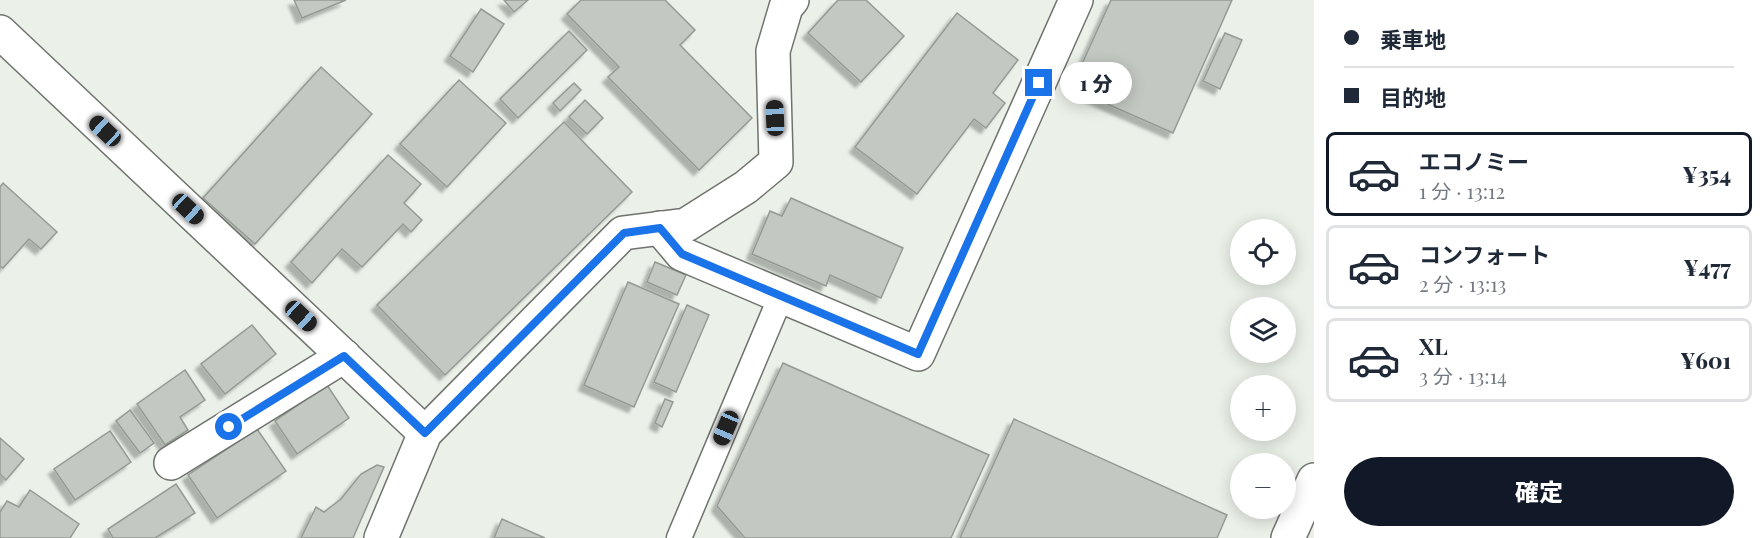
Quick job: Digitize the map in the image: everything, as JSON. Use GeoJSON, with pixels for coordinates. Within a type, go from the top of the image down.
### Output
{"type":"FeatureCollection","features":[{"type":"Feature","properties":{"kind":"street"},"geometry":{"type":"LineString","coordinates":[[381,538],[425,433],[624,233],[686,225],[746,187],[776,162],[773,51],[786,7],[792,0]]}},
{"type":"Feature","properties":{"kind":"street"},"geometry":{"type":"LineString","coordinates":[[660,228],[682,254],[918,354],[1076,0]]}},
{"type":"Feature","properties":{"kind":"street"},"geometry":{"type":"LineString","coordinates":[[0,33],[425,433]]}},
{"type":"Feature","properties":{"kind":"street"},"geometry":{"type":"LineString","coordinates":[[171,463],[344,356]]}},
{"type":"Feature","properties":{"kind":"street"},"geometry":{"type":"LineString","coordinates":[[1288,538],[1314,480]]}},
{"type":"Feature","properties":{"kind":"lane"},"geometry":{"type":"LineString","coordinates":[[679,538],[782,296]]}},
{"type":"Feature","properties":{"kind":"building"},"geometry":{"type":"Polygon","coordinates":[[[294,0],[346,0],[302,18],[294,0]]]}},
{"type":"Feature","properties":{"kind":"building"},"geometry":{"type":"Polygon","coordinates":[[[504,0],[528,0],[514,12],[504,0]]]}},
{"type":"Feature","properties":{"kind":"building"},"geometry":{"type":"Polygon","coordinates":[[[581,0],[665,0],[695,30],[680,45],[752,118],[699,170],[608,77],[619,67],[567,14],[581,0]]]}},
{"type":"Feature","properties":{"kind":"building"},"geometry":{"type":"Polygon","coordinates":[[[838,0],[866,0],[904,36],[861,82],[808,33],[838,0]]]}},
{"type":"Feature","properties":{"kind":"building"},"geometry":{"type":"Polygon","coordinates":[[[1111,0],[1232,0],[1173,133],[1071,88],[1111,0]]]}},
{"type":"Feature","properties":{"kind":"building"},"geometry":{"type":"Polygon","coordinates":[[[481,9],[504,24],[473,72],[450,56],[481,9]]]}},
{"type":"Feature","properties":{"kind":"building"},"geometry":{"type":"Polygon","coordinates":[[[957,13],[1018,60],[993,93],[1005,103],[986,128],[974,119],[917,194],[855,147],[957,13]]]}},
{"type":"Feature","properties":{"kind":"building"},"geometry":{"type":"Polygon","coordinates":[[[569,31],[587,50],[518,118],[500,99],[569,31]]]}},
{"type":"Feature","properties":{"kind":"building"},"geometry":{"type":"Polygon","coordinates":[[[1225,33],[1242,40],[1220,89],[1203,81],[1225,33]]]}},
{"type":"Feature","properties":{"kind":"building"},"geometry":{"type":"Polygon","coordinates":[[[321,67],[372,114],[255,244],[203,198],[321,67]]]}},
{"type":"Feature","properties":{"kind":"building"},"geometry":{"type":"Polygon","coordinates":[[[459,80],[506,123],[447,187],[400,144],[459,80]]]}},
{"type":"Feature","properties":{"kind":"building"},"geometry":{"type":"Polygon","coordinates":[[[574,83],[581,90],[560,111],[553,103],[574,83]]]}},
{"type":"Feature","properties":{"kind":"building"},"geometry":{"type":"Polygon","coordinates":[[[585,100],[603,118],[587,134],[569,117],[585,100]]]}},
{"type":"Feature","properties":{"kind":"building"},"geometry":{"type":"Polygon","coordinates":[[[564,122],[632,192],[445,375],[377,305],[564,122]]]}},
{"type":"Feature","properties":{"kind":"building"},"geometry":{"type":"Polygon","coordinates":[[[388,155],[421,184],[404,203],[422,220],[411,232],[403,224],[362,267],[342,249],[312,283],[291,262],[388,155]]]}},
{"type":"Feature","properties":{"kind":"building"},"geometry":{"type":"Polygon","coordinates":[[[3,183],[57,232],[41,249],[29,239],[3,268],[0,266],[0,187],[3,183]]]}},
{"type":"Feature","properties":{"kind":"building"},"geometry":{"type":"Polygon","coordinates":[[[791,198],[903,248],[881,298],[830,275],[826,286],[752,254],[770,211],[782,216],[791,198]]]}},
{"type":"Feature","properties":{"kind":"building"},"geometry":{"type":"Polygon","coordinates":[[[655,262],[686,275],[677,295],[647,282],[655,262]]]}},
{"type":"Feature","properties":{"kind":"building"},"geometry":{"type":"Polygon","coordinates":[[[628,282],[679,304],[634,407],[584,385],[628,282]]]}},
{"type":"Feature","properties":{"kind":"building"},"geometry":{"type":"Polygon","coordinates":[[[687,305],[709,315],[676,392],[654,382],[687,305]]]}},
{"type":"Feature","properties":{"kind":"building"},"geometry":{"type":"Polygon","coordinates":[[[252,325],[276,354],[225,394],[201,364],[252,325]]]}},
{"type":"Feature","properties":{"kind":"building"},"geometry":{"type":"Polygon","coordinates":[[[783,363],[989,455],[951,538],[745,538],[717,506],[783,363]]]}},
{"type":"Feature","properties":{"kind":"building"},"geometry":{"type":"Polygon","coordinates":[[[185,370],[205,400],[180,417],[188,430],[165,445],[137,404],[185,370]]]}},
{"type":"Feature","properties":{"kind":"building"},"geometry":{"type":"Polygon","coordinates":[[[327,385],[349,418],[297,454],[275,421],[327,385]]]}},
{"type":"Feature","properties":{"kind":"building"},"geometry":{"type":"Polygon","coordinates":[[[665,399],[673,402],[662,427],[655,423],[665,399]]]}},
{"type":"Feature","properties":{"kind":"building"},"geometry":{"type":"Polygon","coordinates":[[[130,410],[154,443],[140,453],[116,421],[130,410]]]}},
{"type":"Feature","properties":{"kind":"building"},"geometry":{"type":"Polygon","coordinates":[[[1014,419],[1227,515],[1217,538],[960,538],[1014,419]]]}},
{"type":"Feature","properties":{"kind":"building"},"geometry":{"type":"Polygon","coordinates":[[[257,429],[286,471],[217,518],[188,475],[257,429]]]}},
{"type":"Feature","properties":{"kind":"building"},"geometry":{"type":"Polygon","coordinates":[[[110,431],[131,462],[75,500],[54,469],[110,431]]]}},
{"type":"Feature","properties":{"kind":"building"},"geometry":{"type":"Polygon","coordinates":[[[0,438],[24,459],[6,480],[0,474],[0,438]]]}},
{"type":"Feature","properties":{"kind":"building"},"geometry":{"type":"Polygon","coordinates":[[[377,465],[384,467],[353,538],[301,538],[316,507],[324,512],[341,499],[361,474],[377,465]]]}},
{"type":"Feature","properties":{"kind":"building"},"geometry":{"type":"Polygon","coordinates":[[[176,484],[195,513],[155,538],[113,538],[108,529],[176,484]]]}},
{"type":"Feature","properties":{"kind":"building"},"geometry":{"type":"Polygon","coordinates":[[[30,490],[79,524],[70,538],[0,538],[0,512],[7,501],[19,507],[30,490]]]}},
{"type":"Feature","properties":{"kind":"building"},"geometry":{"type":"Polygon","coordinates":[[[502,519],[545,538],[494,538],[502,519]]]}},
{"type":"Feature","properties":{"kind":"route"},"geometry":{"type":"LineString","coordinates":[[229,427],[344,356],[425,433],[624,233],[660,228],[682,254],[918,354],[1039,83]]}}]}
